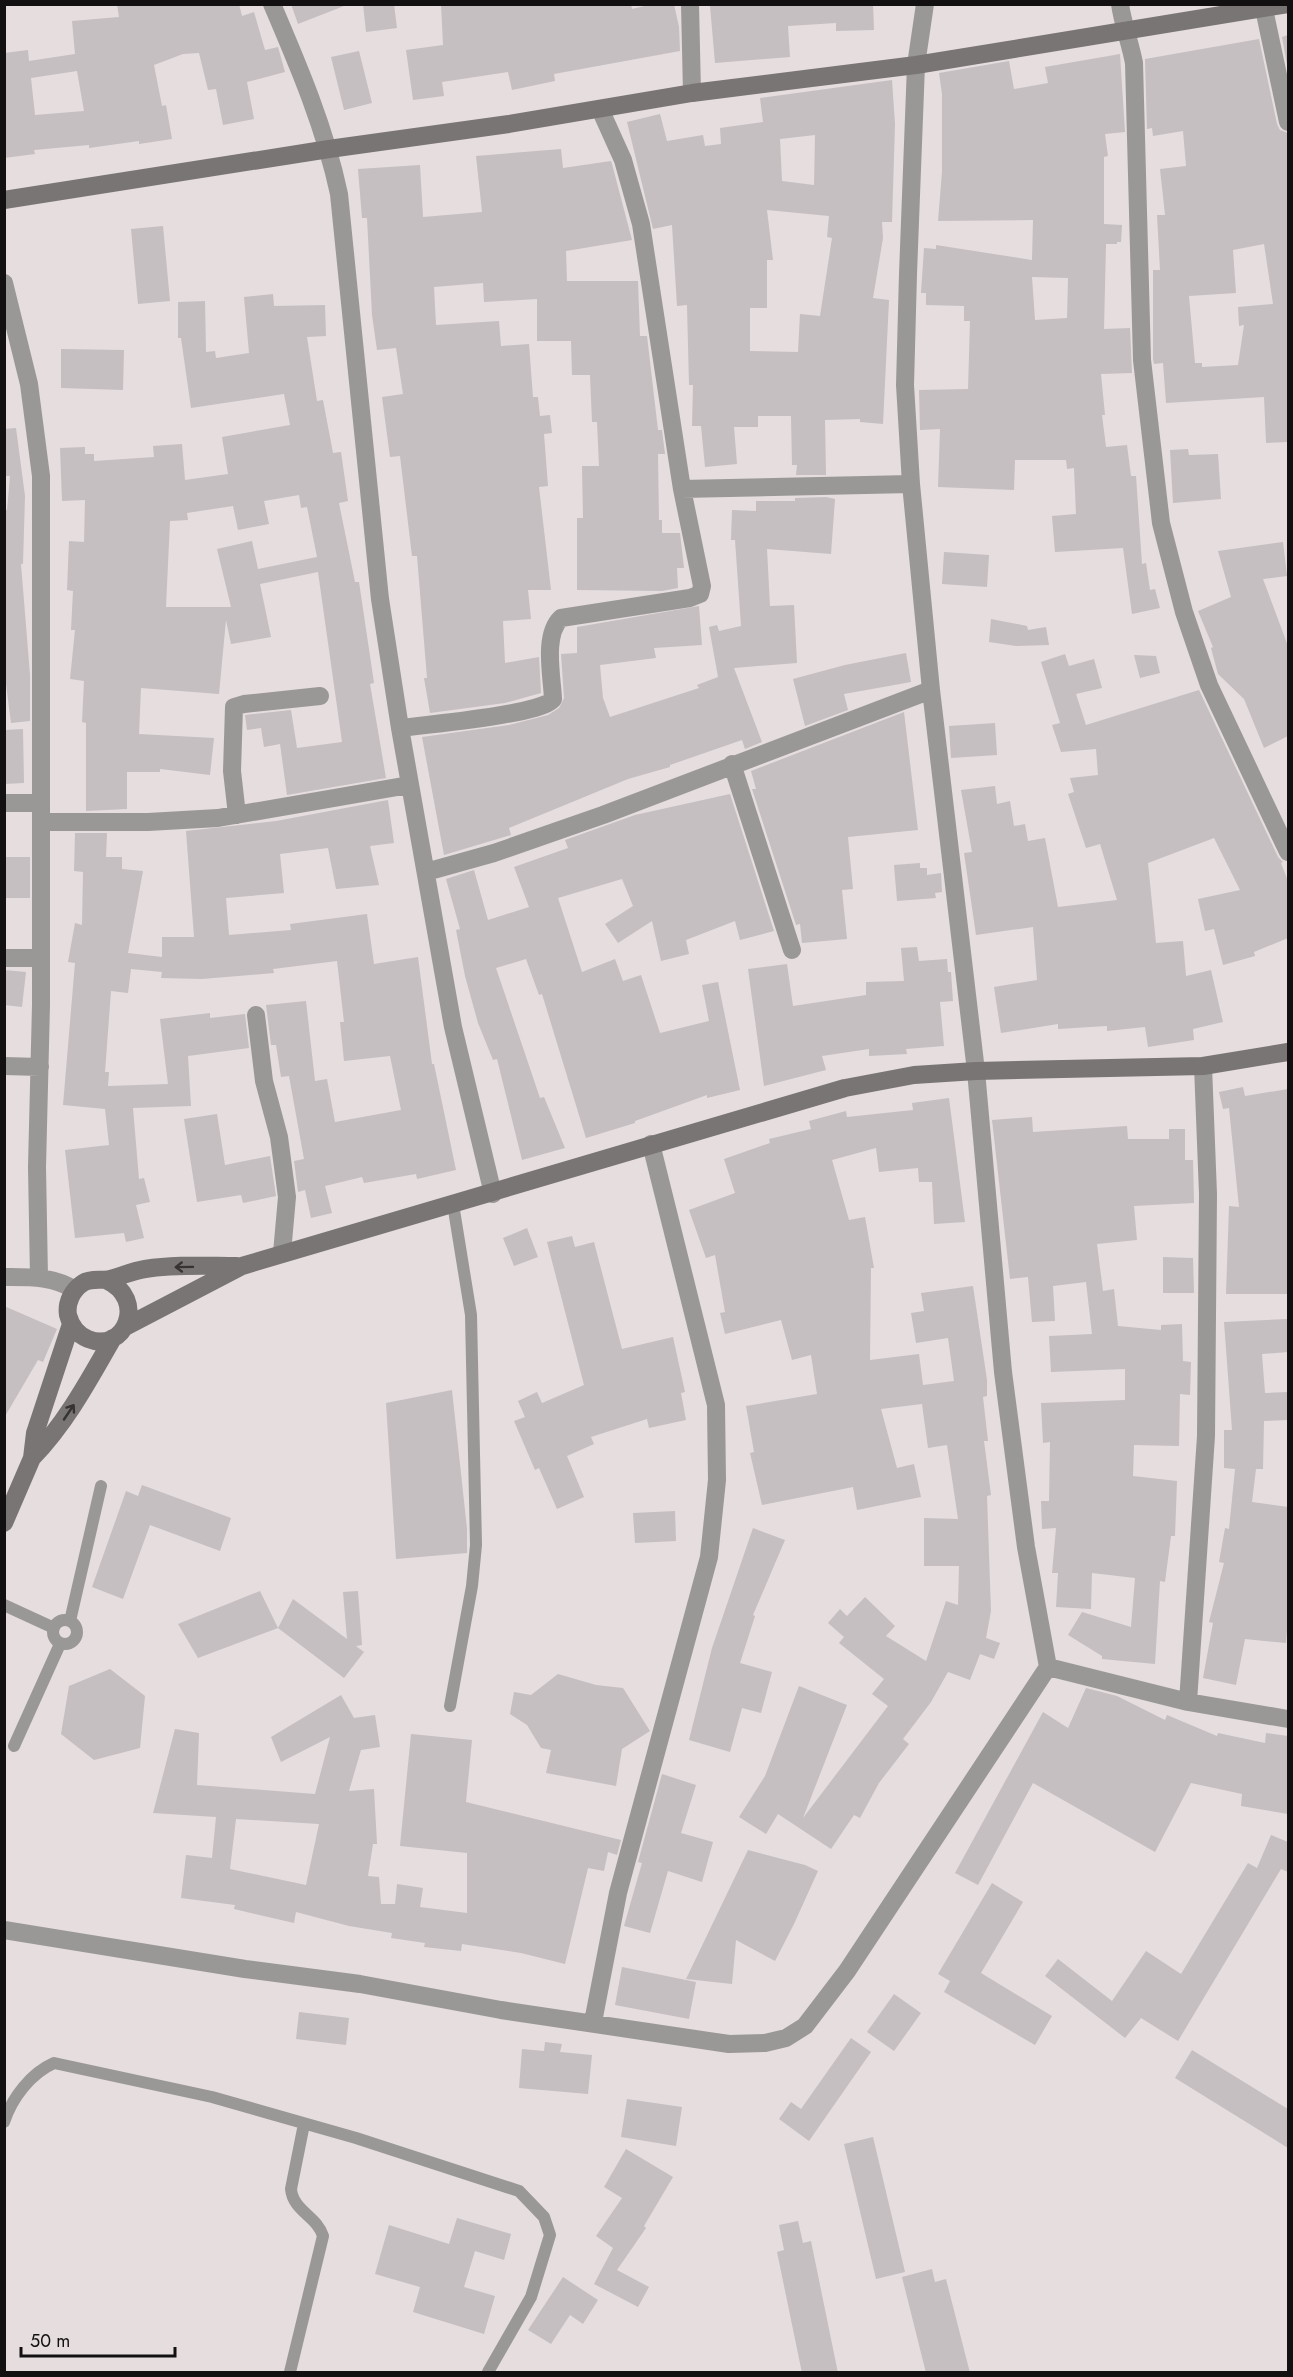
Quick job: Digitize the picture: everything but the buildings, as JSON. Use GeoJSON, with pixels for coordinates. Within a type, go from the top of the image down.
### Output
{"type":"FeatureCollection","features":[{"type":"Feature","properties":{"kind":"street"},"geometry":{"type":"LineString","coordinates":[[272,4],[304,78],[329,149],[339,194],[380,599],[409,785],[453,1027],[493,1194]]}},
{"type":"Feature","properties":{"kind":"street"},"geometry":{"type":"LineString","coordinates":[[690,4],[692,93]]}},
{"type":"Feature","properties":{"kind":"street"},"geometry":{"type":"LineString","coordinates":[[4,1930],[245,1969],[360,1984],[501,2010],[729,2044],[765,2043],[786,2038],[805,2026],[847,1971],[1048,1667],[1026,1547],[1003,1372],[976,1071],[931,690],[911,484],[904,385],[916,66],[926,4]]}},
{"type":"Feature","properties":{"kind":"street"},"geometry":{"type":"LineString","coordinates":[[1120,4],[1123,30],[1130,44],[1134,63],[1142,360],[1161,523],[1184,612],[1209,685],[1288,852]]}},
{"type":"Feature","properties":{"kind":"street"},"geometry":{"type":"LineString","coordinates":[[4,200],[329,149],[508,124],[692,93],[916,66],[1288,4]]}},
{"type":"Feature","properties":{"kind":"street"},"geometry":{"type":"LineString","coordinates":[[1264,9],[1288,122]]}},
{"type":"Feature","properties":{"kind":"street"},"geometry":{"type":"LineString","coordinates":[[400,728],[495,716],[547,706],[554,699],[551,643],[554,624],[561,618],[690,598],[700,594],[702,586],[682,489],[641,224],[622,160],[600,109]]}},
{"type":"Feature","properties":{"kind":"street"},"geometry":{"type":"LineString","coordinates":[[4,283],[29,384],[41,476],[40,803],[42,822],[37,1167],[39,1277]]}},
{"type":"Feature","properties":{"kind":"street"},"geometry":{"type":"LineString","coordinates":[[682,489],[911,484]]}},
{"type":"Feature","properties":{"kind":"street"},"geometry":{"type":"LineString","coordinates":[[426,872],[494,853],[603,815],[931,690]]}},
{"type":"Feature","properties":{"kind":"street"},"geometry":{"type":"LineString","coordinates":[[237,815],[232,771],[234,707],[320,696]]}},
{"type":"Feature","properties":{"kind":"street"},"geometry":{"type":"LineString","coordinates":[[732,764],[792,950]]}},
{"type":"Feature","properties":{"kind":"street"},"geometry":{"type":"LineString","coordinates":[[42,822],[148,822],[237,815],[409,785]]}},
{"type":"Feature","properties":{"kind":"street"},"geometry":{"type":"LineString","coordinates":[[4,803],[40,803]]}},
{"type":"Feature","properties":{"kind":"street"},"geometry":{"type":"LineString","coordinates":[[4,958],[41,958]]}},
{"type":"Feature","properties":{"kind":"street"},"geometry":{"type":"LineString","coordinates":[[256,1015],[264,1081],[279,1137],[287,1197],[282,1253]]}},
{"type":"Feature","properties":{"kind":"street"},"geometry":{"type":"LineString","coordinates":[[242,1266],[144,1269],[106,1280],[84,1283],[75,1290],[69,1301],[68,1313],[71,1324],[79,1334],[89,1340],[101,1341],[242,1266],[493,1194],[651,1144],[845,1088],[914,1075],[976,1071],[1203,1066],[1288,1053]]}},
{"type":"Feature","properties":{"kind":"street"},"geometry":{"type":"LineString","coordinates":[[4,1066],[40,1067]]}},
{"type":"Feature","properties":{"kind":"street"},"geometry":{"type":"LineString","coordinates":[[1188,1702],[1206,1436],[1208,1194],[1203,1066]]}},
{"type":"Feature","properties":{"kind":"street"},"geometry":{"type":"LineString","coordinates":[[593,2022],[618,1893],[709,1557],[717,1480],[716,1405],[651,1144]]}},
{"type":"Feature","properties":{"kind":"street"},"geometry":{"type":"LineString","coordinates":[[4,1277],[39,1277],[65,1283],[75,1290]]}},
{"type":"Feature","properties":{"kind":"street"},"geometry":{"type":"LineString","coordinates":[[32,1458],[59,1428],[119,1333],[130,1305],[125,1293],[117,1285],[106,1280]]}},
{"type":"Feature","properties":{"kind":"street"},"geometry":{"type":"LineString","coordinates":[[4,1523],[32,1458],[35,1433],[71,1324]]}},
{"type":"Feature","properties":{"kind":"street"},"geometry":{"type":"LineString","coordinates":[[1048,1667],[1188,1702],[1288,1719]]}},
{"type":"Feature","properties":{"kind":"lane"},"geometry":{"type":"LineString","coordinates":[[450,1706],[472,1586],[476,1545],[471,1315],[453,1204]]}},
{"type":"Feature","properties":{"kind":"lane"},"geometry":{"type":"LineString","coordinates":[[70,1621],[101,1486]]}},
{"type":"Feature","properties":{"kind":"lane"},"geometry":{"type":"LineString","coordinates":[[4,1605],[54,1628]]}},
{"type":"Feature","properties":{"kind":"lane"},"geometry":{"type":"LineString","coordinates":[[63,1620],[70,1621],[75,1625],[76,1637],[72,1642],[60,1644],[55,1640],[54,1628],[63,1620]]}},
{"type":"Feature","properties":{"kind":"lane"},"geometry":{"type":"LineString","coordinates":[[14,1746],[60,1644]]}},
{"type":"Feature","properties":{"kind":"lane"},"geometry":{"type":"LineString","coordinates":[[4,2122],[31,2077],[41,2069],[54,2064],[212,2097],[519,2191],[544,2217],[550,2235],[531,2297],[488,2373]]}},
{"type":"Feature","properties":{"kind":"lane"},"geometry":{"type":"LineString","coordinates":[[290,2373],[323,2236],[321,2228],[292,2199],[291,2189],[304,2124]]}}]}
